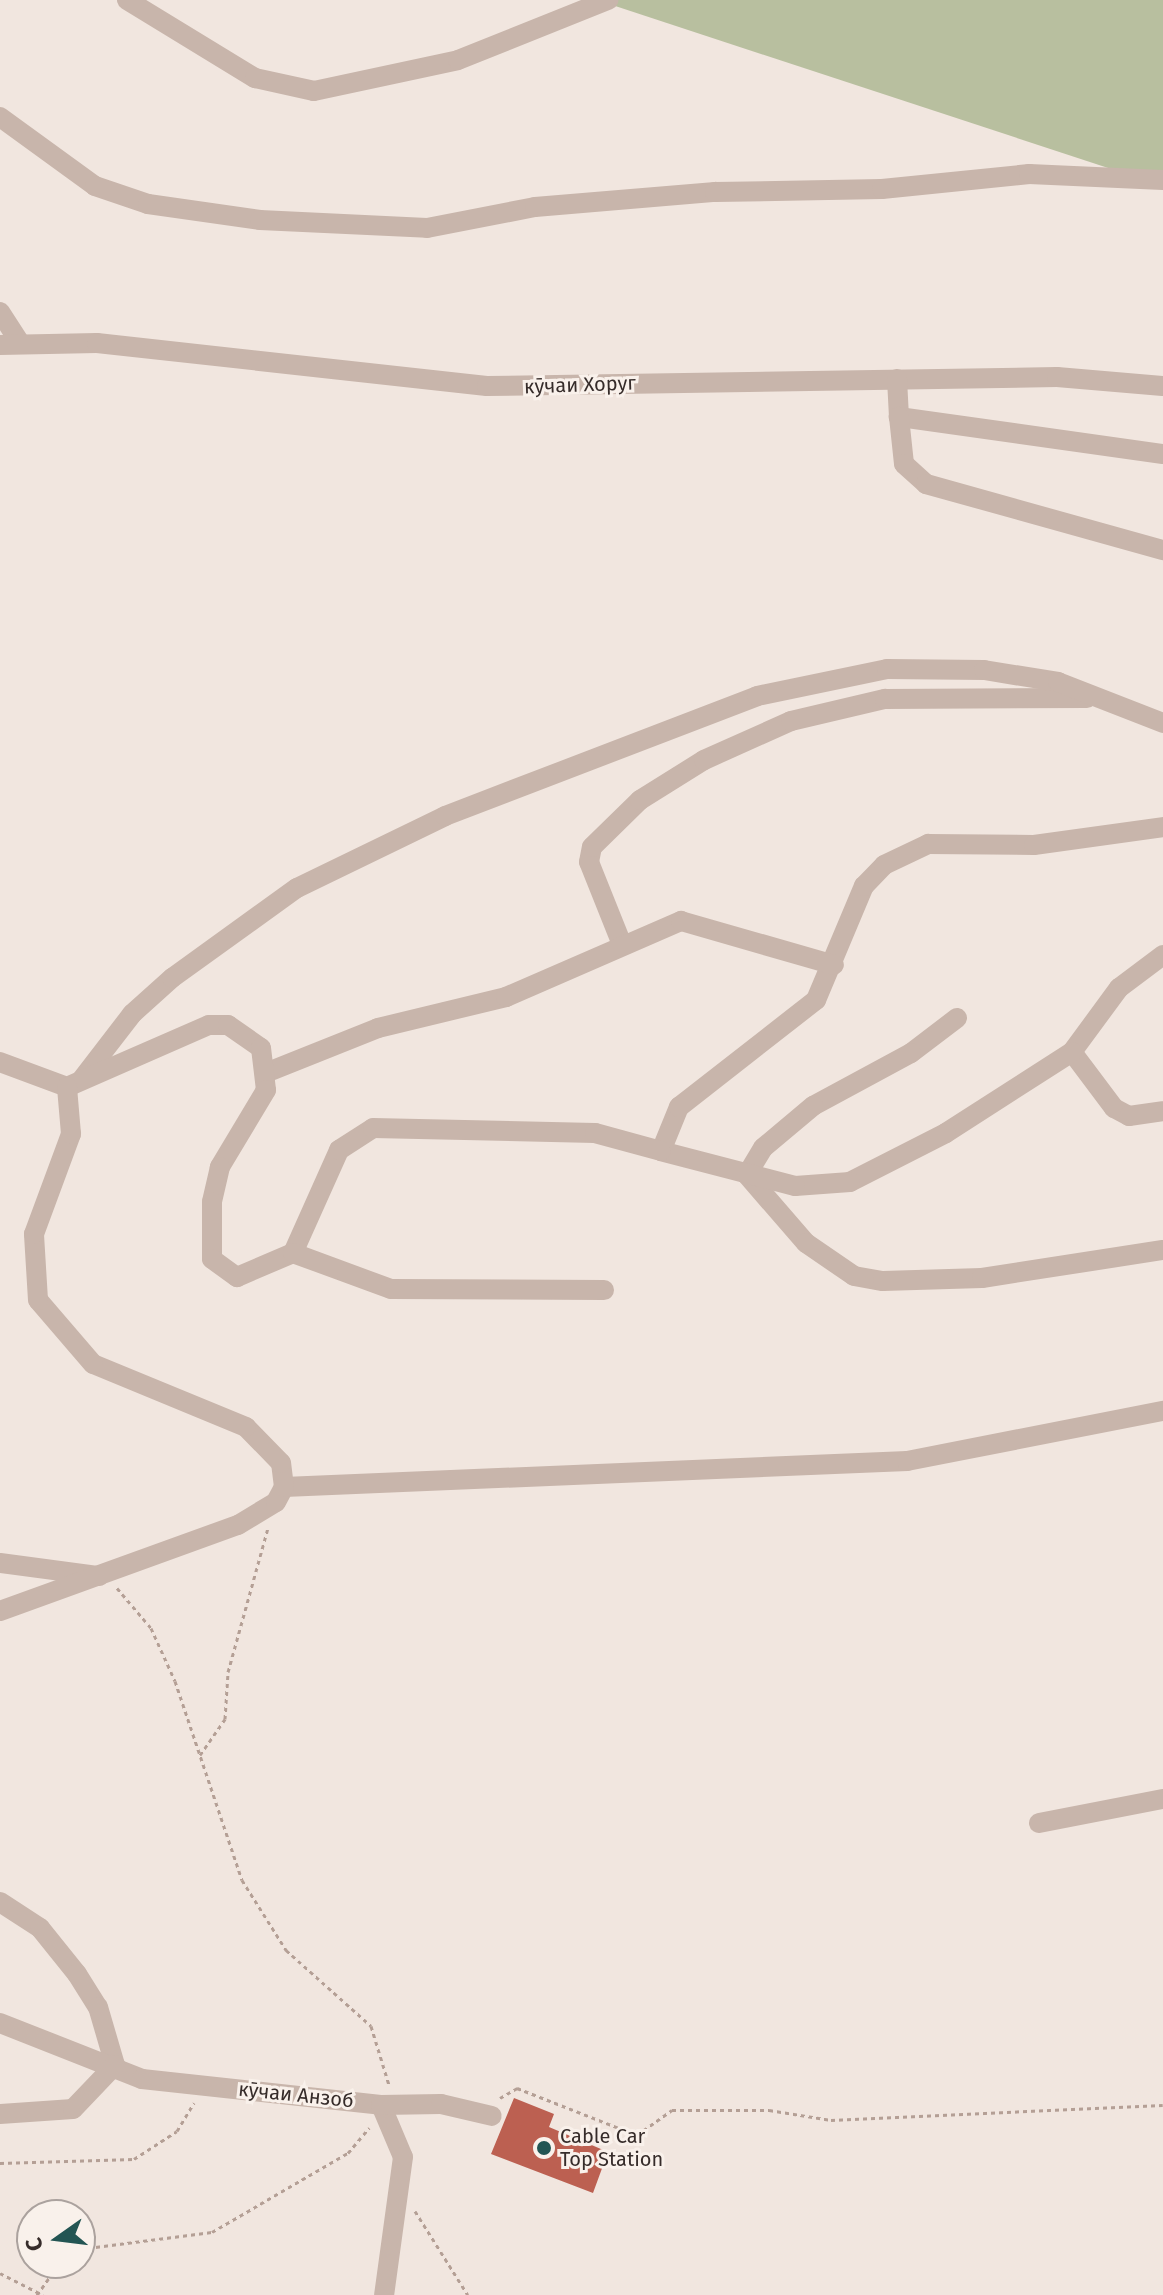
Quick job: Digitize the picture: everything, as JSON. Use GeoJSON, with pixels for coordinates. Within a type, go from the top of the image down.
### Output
{"type":"FeatureCollection","features":[{"type":"Feature","properties":{"kind":"street"},"geometry":{"type":"LineString","coordinates":[[127,0],[255,78],[314,91],[458,60],[608,0]]}},
{"type":"Feature","properties":{"kind":"street"},"geometry":{"type":"LineString","coordinates":[[0,117],[95,186],[148,204],[275,221],[427,228],[535,207],[715,192],[868,189],[1029,174],[1163,180]]}},
{"type":"Feature","properties":{"kind":"street"},"geometry":{"type":"LineString","coordinates":[[0,312],[21,344]]}},
{"type":"Feature","properties":{"kind":"street","name":"кӯчаи Хоруг"},"geometry":{"type":"LineString","coordinates":[[0,345],[159,349],[487,386],[1057,377],[1163,386]]}},
{"type":"Feature","properties":{"kind":"street"},"geometry":{"type":"LineString","coordinates":[[897,379],[904,464],[926,484],[1163,550]]}},
{"type":"Feature","properties":{"kind":"street"},"geometry":{"type":"LineString","coordinates":[[899,417],[1163,454]]}},
{"type":"Feature","properties":{"kind":"street"},"geometry":{"type":"LineString","coordinates":[[280,1494],[281,1463],[246,1427],[93,1364],[38,1300],[34,1234],[71,1134],[75,1083],[132,1014],[172,978],[297,888],[402,834],[694,717],[887,669],[984,670],[1107,699],[1163,723]]}},
{"type":"Feature","properties":{"kind":"street"},"geometry":{"type":"LineString","coordinates":[[621,942],[589,862],[592,847],[640,800],[704,760],[791,721],[885,699],[1107,699]]}},
{"type":"Feature","properties":{"kind":"street"},"geometry":{"type":"LineString","coordinates":[[661,1151],[679,1107],[792,1024],[834,965],[864,886],[906,851],[928,844],[1071,843],[1163,827]]}},
{"type":"Feature","properties":{"kind":"street"},"geometry":{"type":"LineString","coordinates":[[268,1072],[378,1028],[506,997],[659,926],[705,923],[834,965]]}},
{"type":"Feature","properties":{"kind":"street"},"geometry":{"type":"LineString","coordinates":[[0,1062],[75,1083],[209,1025],[250,1036],[268,1072],[266,1090],[220,1167],[208,1241],[212,1259],[237,1277],[293,1253],[339,1150],[373,1128],[595,1133],[795,1186],[850,1182],[946,1133],[1072,1052],[1119,988],[1163,955]]}},
{"type":"Feature","properties":{"kind":"street"},"geometry":{"type":"LineString","coordinates":[[747,1175],[777,1132],[957,1018]]}},
{"type":"Feature","properties":{"kind":"street"},"geometry":{"type":"LineString","coordinates":[[1072,1052],[1114,1108],[1129,1116],[1163,1111]]}},
{"type":"Feature","properties":{"kind":"street"},"geometry":{"type":"LineString","coordinates":[[747,1175],[806,1243],[854,1276],[982,1278],[1163,1250]]}},
{"type":"Feature","properties":{"kind":"street"},"geometry":{"type":"LineString","coordinates":[[293,1253],[391,1289],[604,1290]]}},
{"type":"Feature","properties":{"kind":"street"},"geometry":{"type":"LineString","coordinates":[[0,1611],[103,1577],[228,1529],[280,1494],[907,1461],[1163,1411]]}},
{"type":"Feature","properties":{"kind":"street"},"geometry":{"type":"LineString","coordinates":[[0,1563],[103,1577]]}},
{"type":"Feature","properties":{"kind":"street"},"geometry":{"type":"LineString","coordinates":[[1039,1823],[1163,1799]]}},
{"type":"Feature","properties":{"kind":"street"},"geometry":{"type":"LineString","coordinates":[[0,1902],[40,1928],[77,1974],[98,2007],[115,2065],[73,2109],[0,2114]]}},
{"type":"Feature","properties":{"kind":"street","name":"кӯчаи Анзоб"},"geometry":{"type":"LineString","coordinates":[[0,2023],[115,2065],[142,2079],[381,2105],[399,2138],[399,2188],[384,2295]]}},
{"type":"Feature","properties":{"kind":"street"},"geometry":{"type":"LineString","coordinates":[[381,2105],[441,2104],[484,2114]]}},
{"type":"Feature","properties":{"kind":"path"},"geometry":{"type":"LineString","coordinates":[[200,1756],[225,1719],[228,1672],[280,1494]]}},
{"type":"Feature","properties":{"kind":"path"},"geometry":{"type":"LineString","coordinates":[[96,2247],[212,2232],[254,2213],[348,2153],[381,2105],[390,2080],[371,2026],[286,1950],[242,1880],[200,1756],[151,1628],[103,1577]]}},
{"type":"Feature","properties":{"kind":"path"},"geometry":{"type":"LineString","coordinates":[[0,2163],[134,2159],[194,2111],[194,2084]]}},
{"type":"Feature","properties":{"kind":"path"},"geometry":{"type":"LineString","coordinates":[[484,2114],[517,2088],[637,2135],[672,2110],[769,2110],[831,2120],[1163,2105]]}},
{"type":"Feature","properties":{"kind":"path"},"geometry":{"type":"LineString","coordinates":[[399,2188],[468,2295]]}},
{"type":"Feature","properties":{"kind":"path"},"geometry":{"type":"LineString","coordinates":[[0,2273],[40,2294]]}},
{"type":"Feature","properties":{"kind":"green space"},"geometry":{"type":"Polygon","coordinates":[[[597,0],[1163,0],[1163,186],[597,0]]]}},
{"type":"Feature","properties":{"kind":"building"},"geometry":{"type":"Polygon","coordinates":[[[514,2098],[554,2114],[549,2127],[608,2152],[593,2193],[491,2154],[514,2098]]]}},
{"type":"Feature","properties":{"kind":"place","name":"Cable Car Top Station"},"geometry":{"type":"Point","coordinates":[544,2148]}}]}
